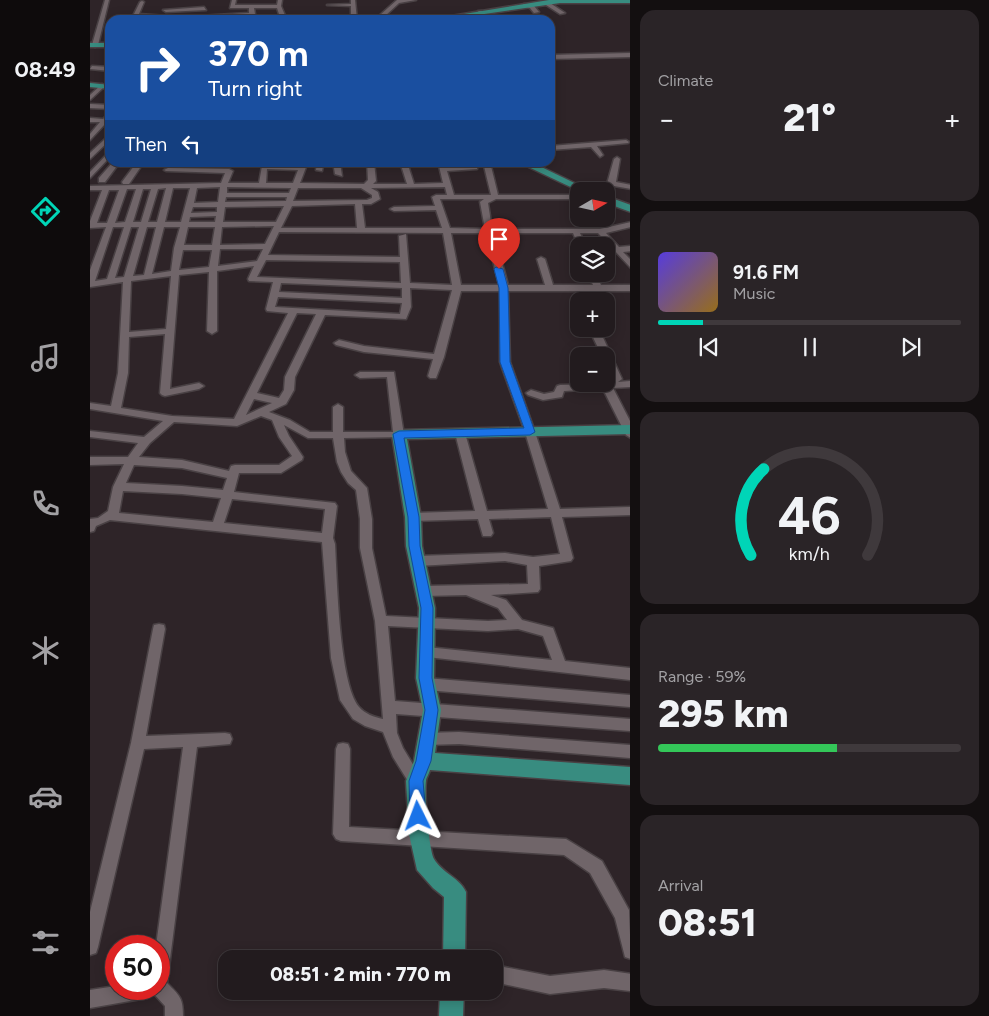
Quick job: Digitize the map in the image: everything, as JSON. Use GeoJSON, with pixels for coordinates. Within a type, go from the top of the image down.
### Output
{"type":"FeatureCollection","features":[{"type":"Feature","properties":{"kind":"main road"},"geometry":{"type":"LineString","coordinates":[[461,15],[545,2],[630,1]]}},
{"type":"Feature","properties":{"kind":"main road"},"geometry":{"type":"LineString","coordinates":[[90,85],[105,87]]}},
{"type":"Feature","properties":{"kind":"main road"},"geometry":{"type":"LineString","coordinates":[[533,167],[570,184]]}},
{"type":"Feature","properties":{"kind":"main road"},"geometry":{"type":"LineString","coordinates":[[615,202],[630,210]]}},
{"type":"Feature","properties":{"kind":"main road"},"geometry":{"type":"LineString","coordinates":[[454,950],[455,892],[440,881],[424,863],[421,838],[416,781],[424,761],[426,738],[432,710],[426,684],[427,608],[414,546],[413,517],[399,434],[629,431]]}},
{"type":"Feature","properties":{"kind":"main road"},"geometry":{"type":"LineString","coordinates":[[424,761],[630,776]]}},
{"type":"Feature","properties":{"kind":"main road"},"geometry":{"type":"LineString","coordinates":[[451,1016],[452,1000]]}},
{"type":"Feature","properties":{"kind":"street"},"geometry":{"type":"LineString","coordinates":[[93,45],[100,16],[107,0]]}},
{"type":"Feature","properties":{"kind":"street"},"geometry":{"type":"LineString","coordinates":[[164,15],[169,0]]}},
{"type":"Feature","properties":{"kind":"street"},"geometry":{"type":"LineString","coordinates":[[202,15],[207,0]]}},
{"type":"Feature","properties":{"kind":"street"},"geometry":{"type":"LineString","coordinates":[[234,0],[231,15],[252,14],[252,6]]}},
{"type":"Feature","properties":{"kind":"street"},"geometry":{"type":"LineString","coordinates":[[383,15],[399,1],[414,0]]}},
{"type":"Feature","properties":{"kind":"street"},"geometry":{"type":"LineString","coordinates":[[136,15],[142,2]]}},
{"type":"Feature","properties":{"kind":"street"},"geometry":{"type":"LineString","coordinates":[[545,2],[562,13]]}},
{"type":"Feature","properties":{"kind":"street"},"geometry":{"type":"LineString","coordinates":[[232,7],[280,3]]}},
{"type":"Feature","properties":{"kind":"street"},"geometry":{"type":"LineString","coordinates":[[328,5],[353,3]]}},
{"type":"Feature","properties":{"kind":"street"},"geometry":{"type":"LineString","coordinates":[[524,5],[532,7],[536,12]]}},
{"type":"Feature","properties":{"kind":"street"},"geometry":{"type":"LineString","coordinates":[[166,10],[204,9]]}},
{"type":"Feature","properties":{"kind":"street"},"geometry":{"type":"LineString","coordinates":[[480,12],[483,15]]}},
{"type":"Feature","properties":{"kind":"street"},"geometry":{"type":"LineString","coordinates":[[555,57],[630,54]]}},
{"type":"Feature","properties":{"kind":"street"},"geometry":{"type":"LineString","coordinates":[[92,68],[105,69]]}},
{"type":"Feature","properties":{"kind":"street"},"geometry":{"type":"LineString","coordinates":[[90,98],[105,88]]}},
{"type":"Feature","properties":{"kind":"street"},"geometry":{"type":"LineString","coordinates":[[90,106],[105,107]]}},
{"type":"Feature","properties":{"kind":"street"},"geometry":{"type":"LineString","coordinates":[[90,120],[105,120]]}},
{"type":"Feature","properties":{"kind":"street"},"geometry":{"type":"LineString","coordinates":[[91,140],[105,124]]}},
{"type":"Feature","properties":{"kind":"street"},"geometry":{"type":"LineString","coordinates":[[91,140],[105,140]]}},
{"type":"Feature","properties":{"kind":"street"},"geometry":{"type":"LineString","coordinates":[[555,148],[626,142]]}},
{"type":"Feature","properties":{"kind":"street"},"geometry":{"type":"LineString","coordinates":[[90,157],[105,144]]}},
{"type":"Feature","properties":{"kind":"street"},"geometry":{"type":"LineString","coordinates":[[592,144],[600,154]]}},
{"type":"Feature","properties":{"kind":"street"},"geometry":{"type":"LineString","coordinates":[[90,176],[105,159]]}},
{"type":"Feature","properties":{"kind":"street"},"geometry":{"type":"LineString","coordinates":[[612,182],[616,159]]}},
{"type":"Feature","properties":{"kind":"street"},"geometry":{"type":"LineString","coordinates":[[102,180],[113,167]]}},
{"type":"Feature","properties":{"kind":"street"},"geometry":{"type":"LineString","coordinates":[[137,167],[124,186],[90,283],[147,278],[260,260],[404,260]]}},
{"type":"Feature","properties":{"kind":"street"},"geometry":{"type":"LineString","coordinates":[[115,410],[123,373],[127,280],[142,226],[168,167]]}},
{"type":"Feature","properties":{"kind":"street"},"geometry":{"type":"LineString","coordinates":[[173,167],[187,171],[230,171]]}},
{"type":"Feature","properties":{"kind":"street"},"geometry":{"type":"LineString","coordinates":[[212,331],[213,269],[218,225],[224,185],[231,167]]}},
{"type":"Feature","properties":{"kind":"street"},"geometry":{"type":"LineString","coordinates":[[262,185],[264,167]]}},
{"type":"Feature","properties":{"kind":"street"},"geometry":{"type":"LineString","coordinates":[[302,167],[278,227],[252,279],[457,288],[630,288]]}},
{"type":"Feature","properties":{"kind":"street"},"geometry":{"type":"LineString","coordinates":[[337,167],[339,174]]}},
{"type":"Feature","properties":{"kind":"street"},"geometry":{"type":"LineString","coordinates":[[365,186],[372,181],[371,167]]}},
{"type":"Feature","properties":{"kind":"street"},"geometry":{"type":"LineString","coordinates":[[405,167],[411,186]]}},
{"type":"Feature","properties":{"kind":"street"},"geometry":{"type":"LineString","coordinates":[[443,167],[451,197]]}},
{"type":"Feature","properties":{"kind":"street"},"geometry":{"type":"LineString","coordinates":[[459,167],[475,167]]}},
{"type":"Feature","properties":{"kind":"street"},"geometry":{"type":"LineString","coordinates":[[487,167],[495,197]]}},
{"type":"Feature","properties":{"kind":"street"},"geometry":{"type":"LineString","coordinates":[[181,186],[187,171]]}},
{"type":"Feature","properties":{"kind":"street"},"geometry":{"type":"LineString","coordinates":[[90,188],[295,184],[365,186],[448,185]]}},
{"type":"Feature","properties":{"kind":"street"},"geometry":{"type":"LineString","coordinates":[[615,184],[630,187]]}},
{"type":"Feature","properties":{"kind":"street"},"geometry":{"type":"LineString","coordinates":[[194,186],[183,225],[174,274],[165,393],[199,386]]}},
{"type":"Feature","properties":{"kind":"street"},"geometry":{"type":"LineString","coordinates":[[188,205],[287,204],[376,200],[375,194],[365,186]]}},
{"type":"Feature","properties":{"kind":"street"},"geometry":{"type":"LineString","coordinates":[[147,278],[170,187]]}},
{"type":"Feature","properties":{"kind":"street"},"geometry":{"type":"LineString","coordinates":[[110,282],[140,188]]}},
{"type":"Feature","properties":{"kind":"street"},"geometry":{"type":"LineString","coordinates":[[106,189],[91,226],[218,225],[360,231],[576,232],[611,230],[630,224]]}},
{"type":"Feature","properties":{"kind":"street"},"geometry":{"type":"LineString","coordinates":[[222,195],[292,195]]}},
{"type":"Feature","properties":{"kind":"street"},"geometry":{"type":"LineString","coordinates":[[433,376],[457,288],[447,232],[436,197],[570,197]]}},
{"type":"Feature","properties":{"kind":"street"},"geometry":{"type":"LineString","coordinates":[[418,561],[506,557],[532,562],[567,558],[530,432],[505,362],[504,288],[488,231],[484,202],[495,197]]}},
{"type":"Feature","properties":{"kind":"street"},"geometry":{"type":"LineString","coordinates":[[358,202],[360,231]]}},
{"type":"Feature","properties":{"kind":"street"},"geometry":{"type":"LineString","coordinates":[[394,209],[440,208]]}},
{"type":"Feature","properties":{"kind":"street"},"geometry":{"type":"LineString","coordinates":[[186,215],[220,214]]}},
{"type":"Feature","properties":{"kind":"street"},"geometry":{"type":"LineString","coordinates":[[600,231],[630,266]]}},
{"type":"Feature","properties":{"kind":"street"},"geometry":{"type":"LineString","coordinates":[[576,232],[578,237]]}},
{"type":"Feature","properties":{"kind":"street"},"geometry":{"type":"LineString","coordinates":[[278,280],[270,309],[293,312],[404,317],[408,307],[405,286],[403,236]]}},
{"type":"Feature","properties":{"kind":"street"},"geometry":{"type":"LineString","coordinates":[[178,248],[268,246]]}},
{"type":"Feature","properties":{"kind":"street"},"geometry":{"type":"LineString","coordinates":[[616,250],[630,248]]}},
{"type":"Feature","properties":{"kind":"street"},"geometry":{"type":"LineString","coordinates":[[541,259],[550,289]]}},
{"type":"Feature","properties":{"kind":"street"},"geometry":{"type":"LineString","coordinates":[[595,282],[598,288]]}},
{"type":"Feature","properties":{"kind":"street"},"geometry":{"type":"LineString","coordinates":[[273,294],[407,301]]}},
{"type":"Feature","properties":{"kind":"street"},"geometry":{"type":"LineString","coordinates":[[237,424],[293,312]]}},
{"type":"Feature","properties":{"kind":"street"},"geometry":{"type":"LineString","coordinates":[[90,406],[172,419],[237,424],[282,402],[290,390],[290,377],[322,312]]}},
{"type":"Feature","properties":{"kind":"street"},"geometry":{"type":"LineString","coordinates":[[125,335],[170,331]]}},
{"type":"Feature","properties":{"kind":"street"},"geometry":{"type":"LineString","coordinates":[[339,343],[364,349],[439,357]]}},
{"type":"Feature","properties":{"kind":"street"},"geometry":{"type":"LineString","coordinates":[[260,412],[308,434],[339,436],[399,434],[391,374],[360,374]]}},
{"type":"Feature","properties":{"kind":"street"},"geometry":{"type":"LineString","coordinates":[[615,385],[630,384]]}},
{"type":"Feature","properties":{"kind":"street"},"geometry":{"type":"LineString","coordinates":[[531,394],[543,396],[559,395],[560,388],[570,387]]}},
{"type":"Feature","properties":{"kind":"street"},"geometry":{"type":"LineString","coordinates":[[610,392],[629,431]]}},
{"type":"Feature","properties":{"kind":"street"},"geometry":{"type":"LineString","coordinates":[[252,395],[282,402]]}},
{"type":"Feature","properties":{"kind":"street"},"geometry":{"type":"LineString","coordinates":[[338,407],[340,459],[350,480],[361,488],[366,519],[366,548],[381,621],[389,707],[389,727],[398,752],[416,781]]}},
{"type":"Feature","properties":{"kind":"street"},"geometry":{"type":"LineString","coordinates":[[218,526],[235,469],[281,469],[298,457],[284,437],[276,418]]}},
{"type":"Feature","properties":{"kind":"street"},"geometry":{"type":"LineString","coordinates":[[90,528],[92,522],[101,521],[113,513],[118,487],[130,459],[146,441],[172,419]]}},
{"type":"Feature","properties":{"kind":"street"},"geometry":{"type":"LineString","coordinates":[[460,433],[487,534]]}},
{"type":"Feature","properties":{"kind":"street"},"geometry":{"type":"LineString","coordinates":[[90,434],[146,441]]}},
{"type":"Feature","properties":{"kind":"street"},"geometry":{"type":"LineString","coordinates":[[90,461],[130,459],[217,470],[233,476]]}},
{"type":"Feature","properties":{"kind":"street"},"geometry":{"type":"LineString","coordinates":[[118,487],[182,490],[331,506],[327,538],[336,646],[344,695],[353,710],[369,722],[389,727]]}},
{"type":"Feature","properties":{"kind":"street"},"geometry":{"type":"LineString","coordinates":[[413,517],[630,511]]}},
{"type":"Feature","properties":{"kind":"street"},"geometry":{"type":"LineString","coordinates":[[108,516],[327,538]]}},
{"type":"Feature","properties":{"kind":"street"},"geometry":{"type":"LineString","coordinates":[[424,591],[534,589],[532,562]]}},
{"type":"Feature","properties":{"kind":"street"},"geometry":{"type":"LineString","coordinates":[[467,590],[502,604],[518,624]]}},
{"type":"Feature","properties":{"kind":"street"},"geometry":{"type":"LineString","coordinates":[[381,621],[488,626],[518,624],[548,632],[562,667]]}},
{"type":"Feature","properties":{"kind":"street"},"geometry":{"type":"LineString","coordinates":[[90,947],[138,743],[158,629]]}},
{"type":"Feature","properties":{"kind":"street"},"geometry":{"type":"LineString","coordinates":[[427,652],[630,674]]}},
{"type":"Feature","properties":{"kind":"street"},"geometry":{"type":"LineString","coordinates":[[426,684],[630,701]]}},
{"type":"Feature","properties":{"kind":"street"},"geometry":{"type":"LineString","coordinates":[[389,707],[630,725]]}},
{"type":"Feature","properties":{"kind":"street"},"geometry":{"type":"LineString","coordinates":[[426,738],[459,738],[630,752]]}},
{"type":"Feature","properties":{"kind":"street"},"geometry":{"type":"LineString","coordinates":[[138,743],[224,740]]}},
{"type":"Feature","properties":{"kind":"street"},"geometry":{"type":"LineString","coordinates":[[165,935],[191,741]]}},
{"type":"Feature","properties":{"kind":"street"},"geometry":{"type":"LineString","coordinates":[[343,749],[341,834],[566,846],[596,867],[623,916],[630,951]]}},
{"type":"Feature","properties":{"kind":"street"},"geometry":{"type":"LineString","coordinates":[[503,976],[550,985],[604,979],[630,984]]}},
{"type":"Feature","properties":{"kind":"street"},"geometry":{"type":"LineString","coordinates":[[90,999],[105,996]]}},
{"type":"Feature","properties":{"kind":"street"},"geometry":{"type":"LineString","coordinates":[[170,998],[174,1002],[174,1016]]}},
{"type":"Feature","properties":{"kind":"route"},"geometry":{"type":"LineString","coordinates":[[418,816],[416,781],[424,761],[426,738],[432,710],[425,678],[427,608],[414,546],[413,517],[399,434],[530,432],[505,362],[504,288],[499,269]]}}]}
